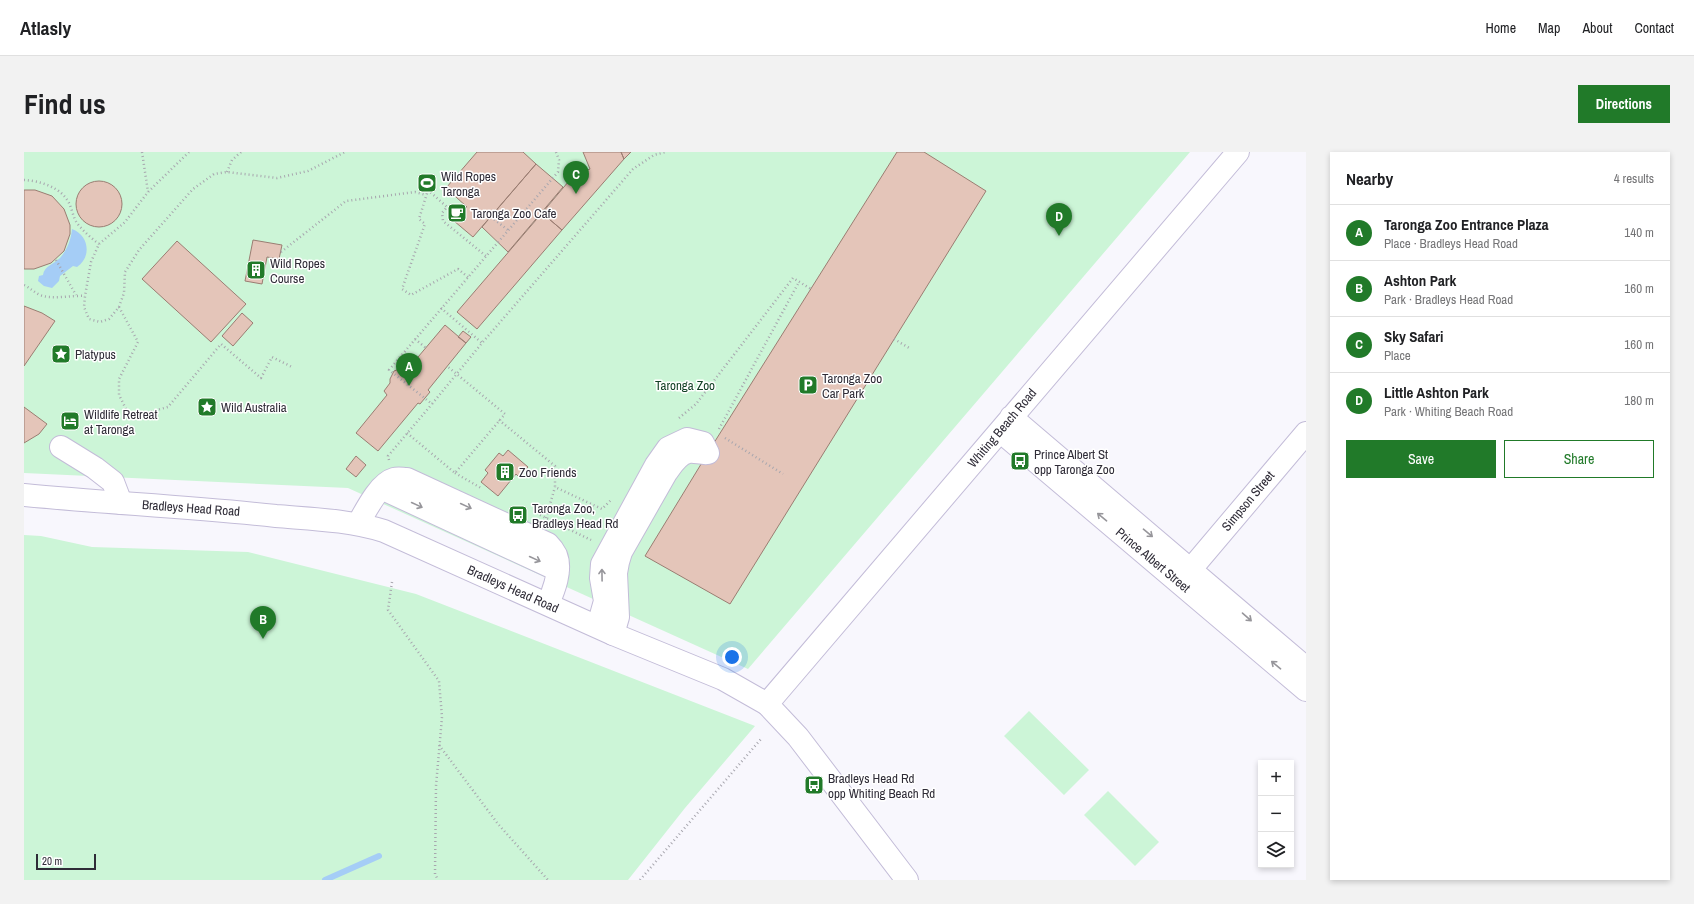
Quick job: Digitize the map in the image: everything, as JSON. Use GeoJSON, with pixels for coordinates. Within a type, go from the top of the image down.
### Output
{"type":"FeatureCollection","features":[{"type":"Feature","properties":{"kind":"street","name":"Whiting Beach Road"},"geometry":{"type":"LineString","coordinates":[[767,704],[1238,152]]}},
{"type":"Feature","properties":{"kind":"street","name":"Prince Albert Street"},"geometry":{"type":"LineString","coordinates":[[1006,424],[1191,569],[1306,668]]}},
{"type":"Feature","properties":{"kind":"street","name":"Prince Albert Street"},"geometry":{"type":"LineString","coordinates":[[1006,424],[1306,690]]}},
{"type":"Feature","properties":{"kind":"street","name":"Simpson Street"},"geometry":{"type":"LineString","coordinates":[[1191,569],[1306,433]]}},
{"type":"Feature","properties":{"kind":"street"},"geometry":{"type":"LineString","coordinates":[[687,439],[703,443],[708,453],[690,452],[681,456],[674,462],[666,473],[621,552],[616,573],[618,617],[606,630],[602,615],[605,601],[601,578],[602,564],[656,465],[668,448],[677,442],[687,439]]}},
{"type":"Feature","properties":{"kind":"street"},"geometry":{"type":"LineString","coordinates":[[61,447],[95,468],[113,482],[121,503]]}},
{"type":"Feature","properties":{"kind":"street"},"geometry":{"type":"LineString","coordinates":[[358,524],[366,509],[387,484],[558,570],[555,588],[548,604]]}},
{"type":"Feature","properties":{"kind":"street","name":"Bradleys Head Road"},"geometry":{"type":"LineString","coordinates":[[24,495],[244,512],[358,524],[384,530],[606,630],[723,679],[767,704],[798,737],[907,880]]}},
{"type":"Feature","properties":{"kind":"path"},"geometry":{"type":"LineString","coordinates":[[142,152],[148,192]]}},
{"type":"Feature","properties":{"kind":"path"},"geometry":{"type":"LineString","coordinates":[[189,152],[148,192],[125,222],[99,244],[91,262],[85,296],[84,307],[89,319],[100,322],[109,319],[119,308],[124,293],[125,272],[139,250],[193,189],[214,174],[227,172],[276,178],[308,171],[345,152]]}},
{"type":"Feature","properties":{"kind":"path"},"geometry":{"type":"LineString","coordinates":[[227,172],[232,160],[241,152]]}},
{"type":"Feature","properties":{"kind":"path"},"geometry":{"type":"LineString","coordinates":[[432,404],[389,370],[558,172],[559,160],[556,152]]}},
{"type":"Feature","properties":{"kind":"path"},"geometry":{"type":"LineString","coordinates":[[387,484],[388,456],[482,343],[633,169],[654,155],[666,152]]}},
{"type":"Feature","properties":{"kind":"path"},"geometry":{"type":"LineString","coordinates":[[24,180],[35,181],[53,187],[68,201],[77,223],[88,236],[99,244]]}},
{"type":"Feature","properties":{"kind":"path"},"geometry":{"type":"LineString","coordinates":[[468,277],[458,269],[410,295],[402,289],[425,224],[419,219],[428,190],[447,207],[442,213],[443,220],[486,256]]}},
{"type":"Feature","properties":{"kind":"path"},"geometry":{"type":"LineString","coordinates":[[281,252],[346,201],[415,192],[426,196]]}},
{"type":"Feature","properties":{"kind":"path"},"geometry":{"type":"LineString","coordinates":[[491,217],[508,230]]}},
{"type":"Feature","properties":{"kind":"path"},"geometry":{"type":"LineString","coordinates":[[56,260],[76,295]]}},
{"type":"Feature","properties":{"kind":"path"},"geometry":{"type":"LineString","coordinates":[[674,423],[696,404],[793,278],[811,289]]}},
{"type":"Feature","properties":{"kind":"path"},"geometry":{"type":"LineString","coordinates":[[783,474],[718,434],[799,282]]}},
{"type":"Feature","properties":{"kind":"path"},"geometry":{"type":"LineString","coordinates":[[24,285],[40,295],[48,297],[76,295],[85,296]]}},
{"type":"Feature","properties":{"kind":"path"},"geometry":{"type":"LineString","coordinates":[[119,308],[138,342],[119,379],[118,395],[130,417],[168,408],[221,344],[261,378],[272,357],[292,366]]}},
{"type":"Feature","properties":{"kind":"path"},"geometry":{"type":"LineString","coordinates":[[441,308],[482,343]]}},
{"type":"Feature","properties":{"kind":"path"},"geometry":{"type":"LineString","coordinates":[[415,339],[426,348]]}},
{"type":"Feature","properties":{"kind":"path"},"geometry":{"type":"LineString","coordinates":[[894,339],[911,349]]}},
{"type":"Feature","properties":{"kind":"path"},"geometry":{"type":"LineString","coordinates":[[407,433],[455,473],[504,414],[447,366]]}},
{"type":"Feature","properties":{"kind":"path"},"geometry":{"type":"LineString","coordinates":[[499,420],[555,466],[555,487],[546,518]]}},
{"type":"Feature","properties":{"kind":"path"},"geometry":{"type":"LineString","coordinates":[[555,487],[602,509],[613,499]]}},
{"type":"Feature","properties":{"kind":"path"},"geometry":{"type":"LineString","coordinates":[[392,582],[388,610],[439,681],[442,717],[436,786],[435,874],[438,880]]}},
{"type":"Feature","properties":{"kind":"path"},"geometry":{"type":"LineString","coordinates":[[640,880],[760,739]]}},
{"type":"Feature","properties":{"kind":"path"},"geometry":{"type":"LineString","coordinates":[[439,744],[498,824],[548,880]]}},
{"type":"Feature","properties":{"kind":"green space","name":"Taronga Zoo"},"geometry":{"type":"Polygon","coordinates":[[[24,152],[1190,152],[748,669],[348,488],[24,473],[24,152]]]}},
{"type":"Feature","properties":{"kind":"green space"},"geometry":{"type":"Polygon","coordinates":[[[24,535],[41,536],[92,547],[248,552],[416,594],[755,726],[685,808],[628,880],[24,880],[24,535]]]}},
{"type":"Feature","properties":{"kind":"green space"},"geometry":{"type":"Polygon","coordinates":[[[1029,711],[1089,770],[1064,795],[1004,736],[1029,711]]]}},
{"type":"Feature","properties":{"kind":"green space"},"geometry":{"type":"Polygon","coordinates":[[[1108,791],[1159,842],[1135,866],[1084,815],[1108,791]]]}},
{"type":"Feature","properties":{"kind":"water"},"geometry":{"type":"Polygon","coordinates":[[[72,229],[78,232],[85,241],[85,258],[77,267],[73,266],[60,276],[59,281],[52,288],[44,286],[38,281],[39,276],[43,275],[45,269],[58,260],[65,252],[71,237],[72,229]]]}},
{"type":"Feature","properties":{"kind":"building"},"geometry":{"type":"Polygon","coordinates":[[[477,152],[523,152],[536,164],[473,237],[454,221],[467,207],[446,188],[477,152]]]}},
{"type":"Feature","properties":{"kind":"building"},"geometry":{"type":"Polygon","coordinates":[[[583,152],[621,152],[624,159],[562,230],[542,213],[574,175],[590,169],[583,152]]]}},
{"type":"Feature","properties":{"kind":"building"},"geometry":{"type":"Polygon","coordinates":[[[621,152],[631,152],[624,159],[621,152]]]}},
{"type":"Feature","properties":{"kind":"building","name":"Taronga Zoo Car Park"},"geometry":{"type":"Polygon","coordinates":[[[897,152],[924,152],[986,191],[730,604],[645,556],[717,438],[897,152]]]}},
{"type":"Feature","properties":{"kind":"building"},"geometry":{"type":"Polygon","coordinates":[[[536,164],[563,187],[508,252],[482,227],[536,164]]]}},
{"type":"Feature","properties":{"kind":"building"},"geometry":{"type":"Polygon","coordinates":[[[95,181],[103,181],[112,185],[118,191],[122,204],[118,217],[112,223],[103,227],[95,227],[86,223],[80,217],[76,208],[76,200],[80,191],[86,185],[95,181]]]}},
{"type":"Feature","properties":{"kind":"building"},"geometry":{"type":"Polygon","coordinates":[[[24,190],[35,190],[52,196],[64,209],[70,225],[70,234],[64,251],[51,263],[34,269],[24,269],[24,190]]]}},
{"type":"Feature","properties":{"kind":"building"},"geometry":{"type":"Polygon","coordinates":[[[542,213],[562,230],[477,329],[457,312],[542,213]]]}},
{"type":"Feature","properties":{"kind":"building","name":"Wild Ropes Course"},"geometry":{"type":"Polygon","coordinates":[[[253,240],[282,245],[279,259],[267,257],[262,284],[245,281],[253,240]]]}},
{"type":"Feature","properties":{"kind":"building"},"geometry":{"type":"Polygon","coordinates":[[[177,241],[246,304],[211,342],[142,279],[177,241]]]}},
{"type":"Feature","properties":{"kind":"building"},"geometry":{"type":"Polygon","coordinates":[[[24,306],[42,313],[55,321],[24,366],[24,306]]]}},
{"type":"Feature","properties":{"kind":"building"},"geometry":{"type":"Polygon","coordinates":[[[242,313],[253,323],[233,346],[222,336],[242,313]]]}},
{"type":"Feature","properties":{"kind":"building"},"geometry":{"type":"Polygon","coordinates":[[[445,325],[466,343],[428,390],[430,392],[420,404],[418,403],[378,451],[356,433],[387,395],[384,391],[390,383],[390,379],[394,371],[402,368],[409,360],[413,363],[445,325]]]}},
{"type":"Feature","properties":{"kind":"building"},"geometry":{"type":"Polygon","coordinates":[[[463,331],[471,337],[466,343],[458,337],[463,331]]]}},
{"type":"Feature","properties":{"kind":"building"},"geometry":{"type":"Polygon","coordinates":[[[24,407],[47,424],[39,434],[24,443],[24,407]]]}},
{"type":"Feature","properties":{"kind":"building","name":"Zoo Friends"},"geometry":{"type":"Polygon","coordinates":[[[508,450],[528,467],[519,477],[516,474],[498,496],[481,482],[488,473],[485,470],[499,453],[503,456],[508,450]]]}},
{"type":"Feature","properties":{"kind":"building"},"geometry":{"type":"Polygon","coordinates":[[[356,456],[366,465],[356,477],[346,469],[356,456]]]}},
{"type":"Feature","properties":{"kind":"waterway"},"geometry":{"type":"LineString","coordinates":[[325,880],[379,856]]}},
{"type":"Feature","properties":{"kind":"place","name":"Wild Ropes Taronga"},"geometry":{"type":"Point","coordinates":[427,183]}},
{"type":"Feature","properties":{"kind":"place","name":"Sky Safari"},"geometry":{"type":"Point","coordinates":[576,194]}},
{"type":"Feature","properties":{"kind":"place","name":"Taronga Zoo Cafe"},"geometry":{"type":"Point","coordinates":[457,213]}},
{"type":"Feature","properties":{"kind":"place","name":"Little Ashton Park"},"geometry":{"type":"Point","coordinates":[1059,236]}},
{"type":"Feature","properties":{"kind":"place","name":"Wild Ropes Course"},"geometry":{"type":"Point","coordinates":[256,270]}},
{"type":"Feature","properties":{"kind":"place","name":"Platypus"},"geometry":{"type":"Point","coordinates":[61,354]}},
{"type":"Feature","properties":{"kind":"place","name":"Taronga Zoo Car Park"},"geometry":{"type":"Point","coordinates":[808,385]}},
{"type":"Feature","properties":{"kind":"place","name":"Taronga Zoo Entrance Plaza"},"geometry":{"type":"Point","coordinates":[409,386]}},
{"type":"Feature","properties":{"kind":"place","name":"Wild Australia"},"geometry":{"type":"Point","coordinates":[207,407]}},
{"type":"Feature","properties":{"kind":"place","name":"Wildlife Retreat at Taronga"},"geometry":{"type":"Point","coordinates":[70,421]}},
{"type":"Feature","properties":{"kind":"place","name":"Prince Albert St opp Taronga Zoo"},"geometry":{"type":"Point","coordinates":[1020,461]}},
{"type":"Feature","properties":{"kind":"place","name":"Zoo Friends"},"geometry":{"type":"Point","coordinates":[505,472]}},
{"type":"Feature","properties":{"kind":"place","name":"Taronga Zoo, Bradleys Head Rd"},"geometry":{"type":"Point","coordinates":[518,515]}},
{"type":"Feature","properties":{"kind":"place","name":"Ashton Park"},"geometry":{"type":"Point","coordinates":[263,639]}},
{"type":"Feature","properties":{"kind":"place","name":"Bradleys Head Rd opp Whiting Beach Rd"},"geometry":{"type":"Point","coordinates":[814,785]}}]}
